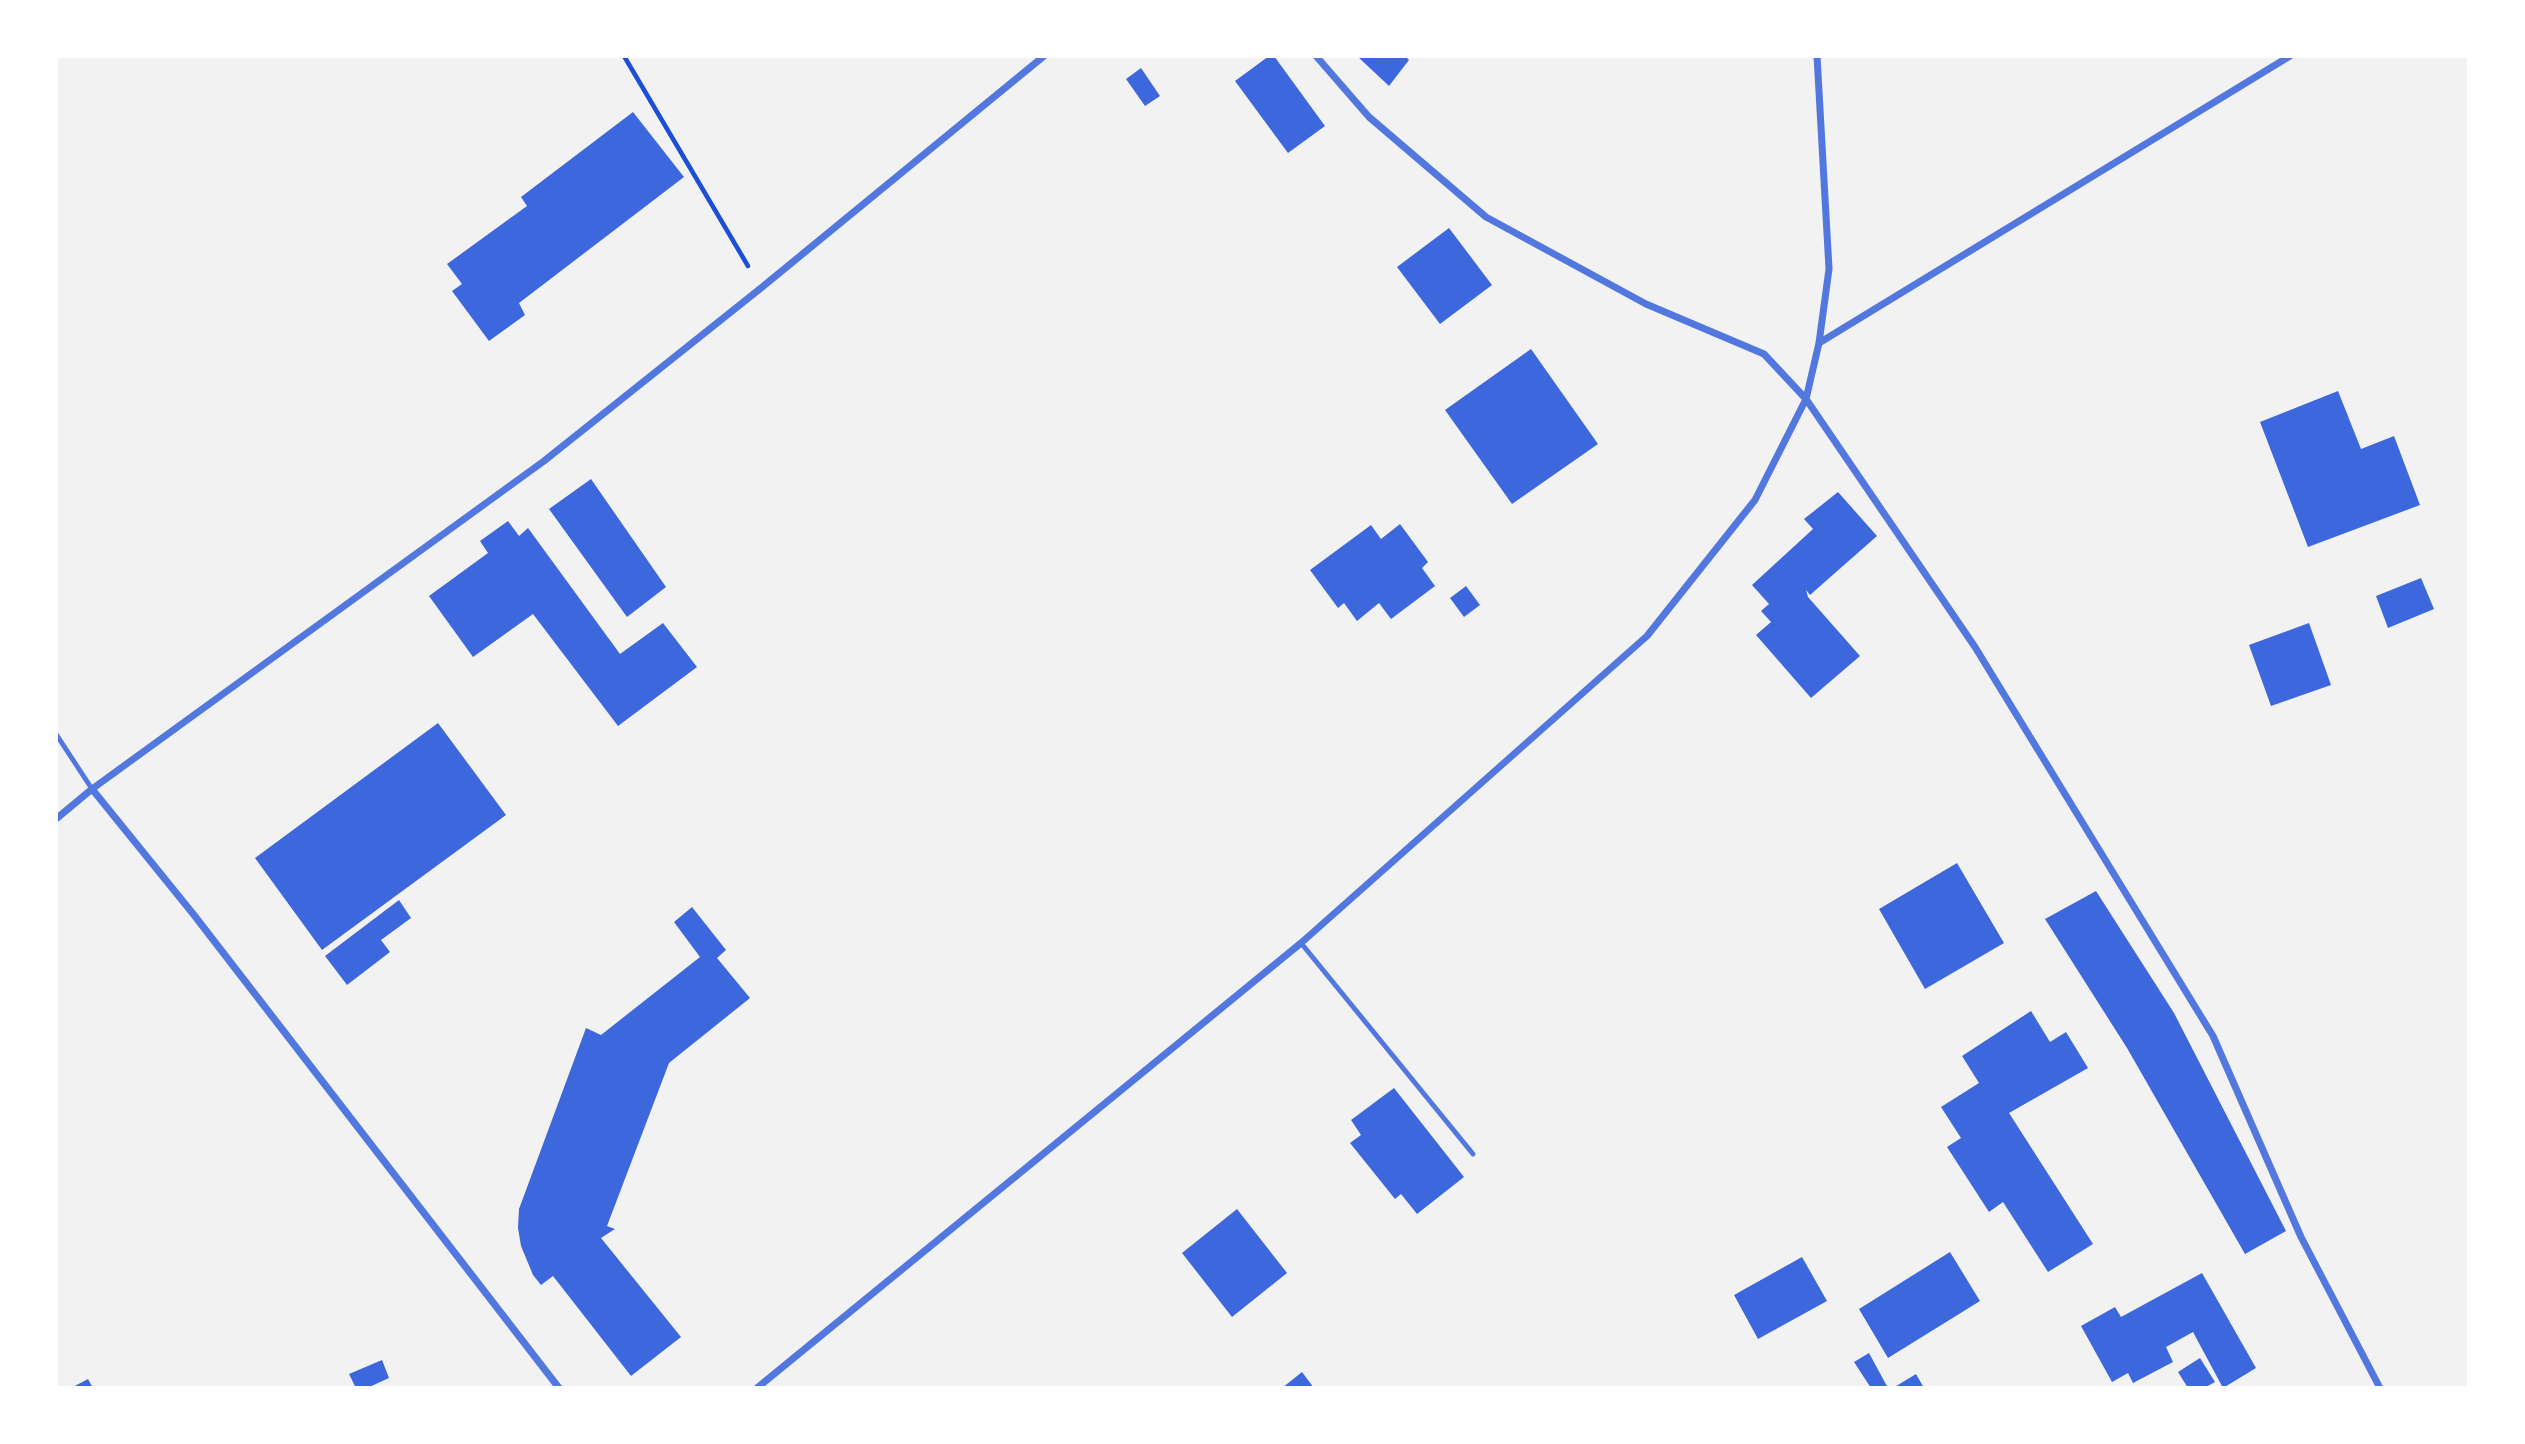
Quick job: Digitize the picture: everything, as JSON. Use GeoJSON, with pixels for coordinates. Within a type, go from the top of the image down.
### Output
{"type":"FeatureCollection","features":[{"type":"Feature","properties":{"kind":"street"},"geometry":{"type":"LineString","coordinates":[[56,819],[92,789],[544,461],[761,288],[1044,56]]}},
{"type":"Feature","properties":{"kind":"street"},"geometry":{"type":"LineString","coordinates":[[1316,56],[1369,117],[1486,217],[1646,304],[1764,354],[1806,399],[1975,648],[2213,1036],[2301,1237],[2380,1388]]}},
{"type":"Feature","properties":{"kind":"street"},"geometry":{"type":"LineString","coordinates":[[757,1388],[1301,943],[1647,636],[1755,500],[1806,399],[1819,343],[1829,269],[1817,56]]}},
{"type":"Feature","properties":{"kind":"street"},"geometry":{"type":"LineString","coordinates":[[1819,343],[2290,56]]}},
{"type":"Feature","properties":{"kind":"street"},"geometry":{"type":"LineString","coordinates":[[92,789],[194,915],[559,1388]]}},
{"type":"Feature","properties":{"kind":"lane"},"geometry":{"type":"LineString","coordinates":[[56,734],[92,789]]}},
{"type":"Feature","properties":{"kind":"lane"},"geometry":{"type":"LineString","coordinates":[[1301,943],[1473,1154]]}},
{"type":"Feature","properties":{"kind":"path"},"geometry":{"type":"LineString","coordinates":[[624,56],[761,288]]}},
{"type":"Feature","properties":{"kind":"building"},"geometry":{"type":"Polygon","coordinates":[[[1269,56],[1274,56],[1325,126],[1288,153],[1235,81],[1269,56]]]}},
{"type":"Feature","properties":{"kind":"building"},"geometry":{"type":"Polygon","coordinates":[[[1357,56],[1405,56],[1409,60],[1389,86],[1357,56]]]}},
{"type":"Feature","properties":{"kind":"building"},"geometry":{"type":"Polygon","coordinates":[[[1141,68],[1160,96],[1145,106],[1126,79],[1141,68]]]}},
{"type":"Feature","properties":{"kind":"building"},"geometry":{"type":"Polygon","coordinates":[[[633,112],[684,177],[519,303],[525,315],[489,341],[452,291],[462,284],[447,264],[527,206],[521,197],[633,112]]]}},
{"type":"Feature","properties":{"kind":"building"},"geometry":{"type":"Polygon","coordinates":[[[1449,228],[1492,285],[1440,324],[1397,267],[1449,228]]]}},
{"type":"Feature","properties":{"kind":"building"},"geometry":{"type":"Polygon","coordinates":[[[1531,349],[1598,444],[1512,504],[1445,410],[1531,349]]]}},
{"type":"Feature","properties":{"kind":"building"},"geometry":{"type":"Polygon","coordinates":[[[2338,391],[2361,449],[2394,436],[2420,505],[2308,547],[2260,422],[2338,391]]]}},
{"type":"Feature","properties":{"kind":"building"},"geometry":{"type":"Polygon","coordinates":[[[591,479],[666,587],[627,617],[549,509],[591,479]]]}},
{"type":"Feature","properties":{"kind":"building"},"geometry":{"type":"Polygon","coordinates":[[[1838,492],[1877,536],[1810,595],[1806,590],[1808,597],[1860,656],[1811,698],[1756,635],[1771,622],[1761,611],[1769,604],[1752,585],[1813,529],[1804,519],[1838,492]]]}},
{"type":"Feature","properties":{"kind":"building"},"geometry":{"type":"Polygon","coordinates":[[[508,521],[519,536],[528,528],[620,654],[663,623],[697,667],[618,726],[533,614],[473,657],[429,596],[488,553],[480,541],[508,521]]]}},
{"type":"Feature","properties":{"kind":"building"},"geometry":{"type":"Polygon","coordinates":[[[1400,524],[1428,562],[1422,568],[1435,586],[1391,619],[1379,603],[1357,621],[1344,603],[1338,608],[1310,570],[1371,525],[1381,539],[1400,524]]]}},
{"type":"Feature","properties":{"kind":"building"},"geometry":{"type":"Polygon","coordinates":[[[2421,578],[2434,609],[2388,628],[2376,596],[2421,578]]]}},
{"type":"Feature","properties":{"kind":"building"},"geometry":{"type":"Polygon","coordinates":[[[1466,586],[1480,605],[1464,617],[1450,598],[1466,586]]]}},
{"type":"Feature","properties":{"kind":"building"},"geometry":{"type":"Polygon","coordinates":[[[2309,623],[2331,685],[2271,706],[2249,645],[2309,623]]]}},
{"type":"Feature","properties":{"kind":"building"},"geometry":{"type":"Polygon","coordinates":[[[438,723],[506,815],[322,950],[255,858],[438,723]]]}},
{"type":"Feature","properties":{"kind":"building"},"geometry":{"type":"Polygon","coordinates":[[[1957,863],[2004,943],[1925,989],[1879,909],[1957,863]]]}},
{"type":"Feature","properties":{"kind":"building"},"geometry":{"type":"Polygon","coordinates":[[[2096,891],[2174,1013],[2286,1231],[2245,1254],[2127,1048],[2045,919],[2096,891]]]}},
{"type":"Feature","properties":{"kind":"building"},"geometry":{"type":"Polygon","coordinates":[[[399,900],[411,918],[381,940],[390,952],[347,985],[325,956],[399,900]]]}},
{"type":"Feature","properties":{"kind":"building"},"geometry":{"type":"Polygon","coordinates":[[[692,907],[726,950],[717,958],[750,998],[669,1063],[607,1226],[615,1229],[601,1238],[681,1337],[631,1376],[553,1276],[541,1285],[533,1275],[521,1246],[519,1209],[586,1028],[601,1035],[700,957],[674,922],[692,907]]]}},
{"type":"Feature","properties":{"kind":"building"},"geometry":{"type":"Polygon","coordinates":[[[2031,1011],[2050,1042],[2066,1032],[2088,1068],[2009,1113],[2093,1244],[2048,1272],[2003,1202],[1989,1212],[1947,1147],[1961,1138],[1941,1107],[1979,1083],[1962,1056],[2031,1011]]]}},
{"type":"Feature","properties":{"kind":"building"},"geometry":{"type":"Polygon","coordinates":[[[1394,1088],[1464,1177],[1417,1214],[1401,1194],[1395,1199],[1350,1143],[1361,1135],[1351,1120],[1394,1088]]]}},
{"type":"Feature","properties":{"kind":"building"},"geometry":{"type":"Polygon","coordinates":[[[1237,1209],[1287,1273],[1232,1317],[1182,1253],[1237,1209]]]}},
{"type":"Feature","properties":{"kind":"building"},"geometry":{"type":"Polygon","coordinates":[[[1950,1252],[1980,1301],[1888,1358],[1859,1309],[1950,1252]]]}},
{"type":"Feature","properties":{"kind":"building"},"geometry":{"type":"Polygon","coordinates":[[[1802,1257],[1827,1301],[1758,1339],[1734,1295],[1802,1257]]]}},
{"type":"Feature","properties":{"kind":"building"},"geometry":{"type":"Polygon","coordinates":[[[2202,1273],[2256,1368],[2223,1388],[2193,1332],[2166,1347],[2173,1362],[2133,1383],[2128,1373],[2112,1382],[2081,1326],[2115,1307],[2121,1317],[2202,1273]]]}},
{"type":"Feature","properties":{"kind":"building"},"geometry":{"type":"Polygon","coordinates":[[[1869,1353],[1888,1388],[1871,1388],[1854,1362],[1869,1353]]]}},
{"type":"Feature","properties":{"kind":"building"},"geometry":{"type":"Polygon","coordinates":[[[2200,1358],[2215,1382],[2204,1388],[2188,1388],[2178,1372],[2200,1358]]]}},
{"type":"Feature","properties":{"kind":"building"},"geometry":{"type":"Polygon","coordinates":[[[382,1360],[389,1378],[367,1388],[356,1388],[349,1374],[382,1360]]]}},
{"type":"Feature","properties":{"kind":"building"},"geometry":{"type":"Polygon","coordinates":[[[1302,1372],[1314,1388],[1282,1388],[1302,1372]]]}},
{"type":"Feature","properties":{"kind":"building"},"geometry":{"type":"Polygon","coordinates":[[[1916,1374],[1924,1388],[1893,1388],[1916,1374]]]}},
{"type":"Feature","properties":{"kind":"building"},"geometry":{"type":"Polygon","coordinates":[[[88,1379],[93,1388],[71,1388],[88,1379]]]}}]}
